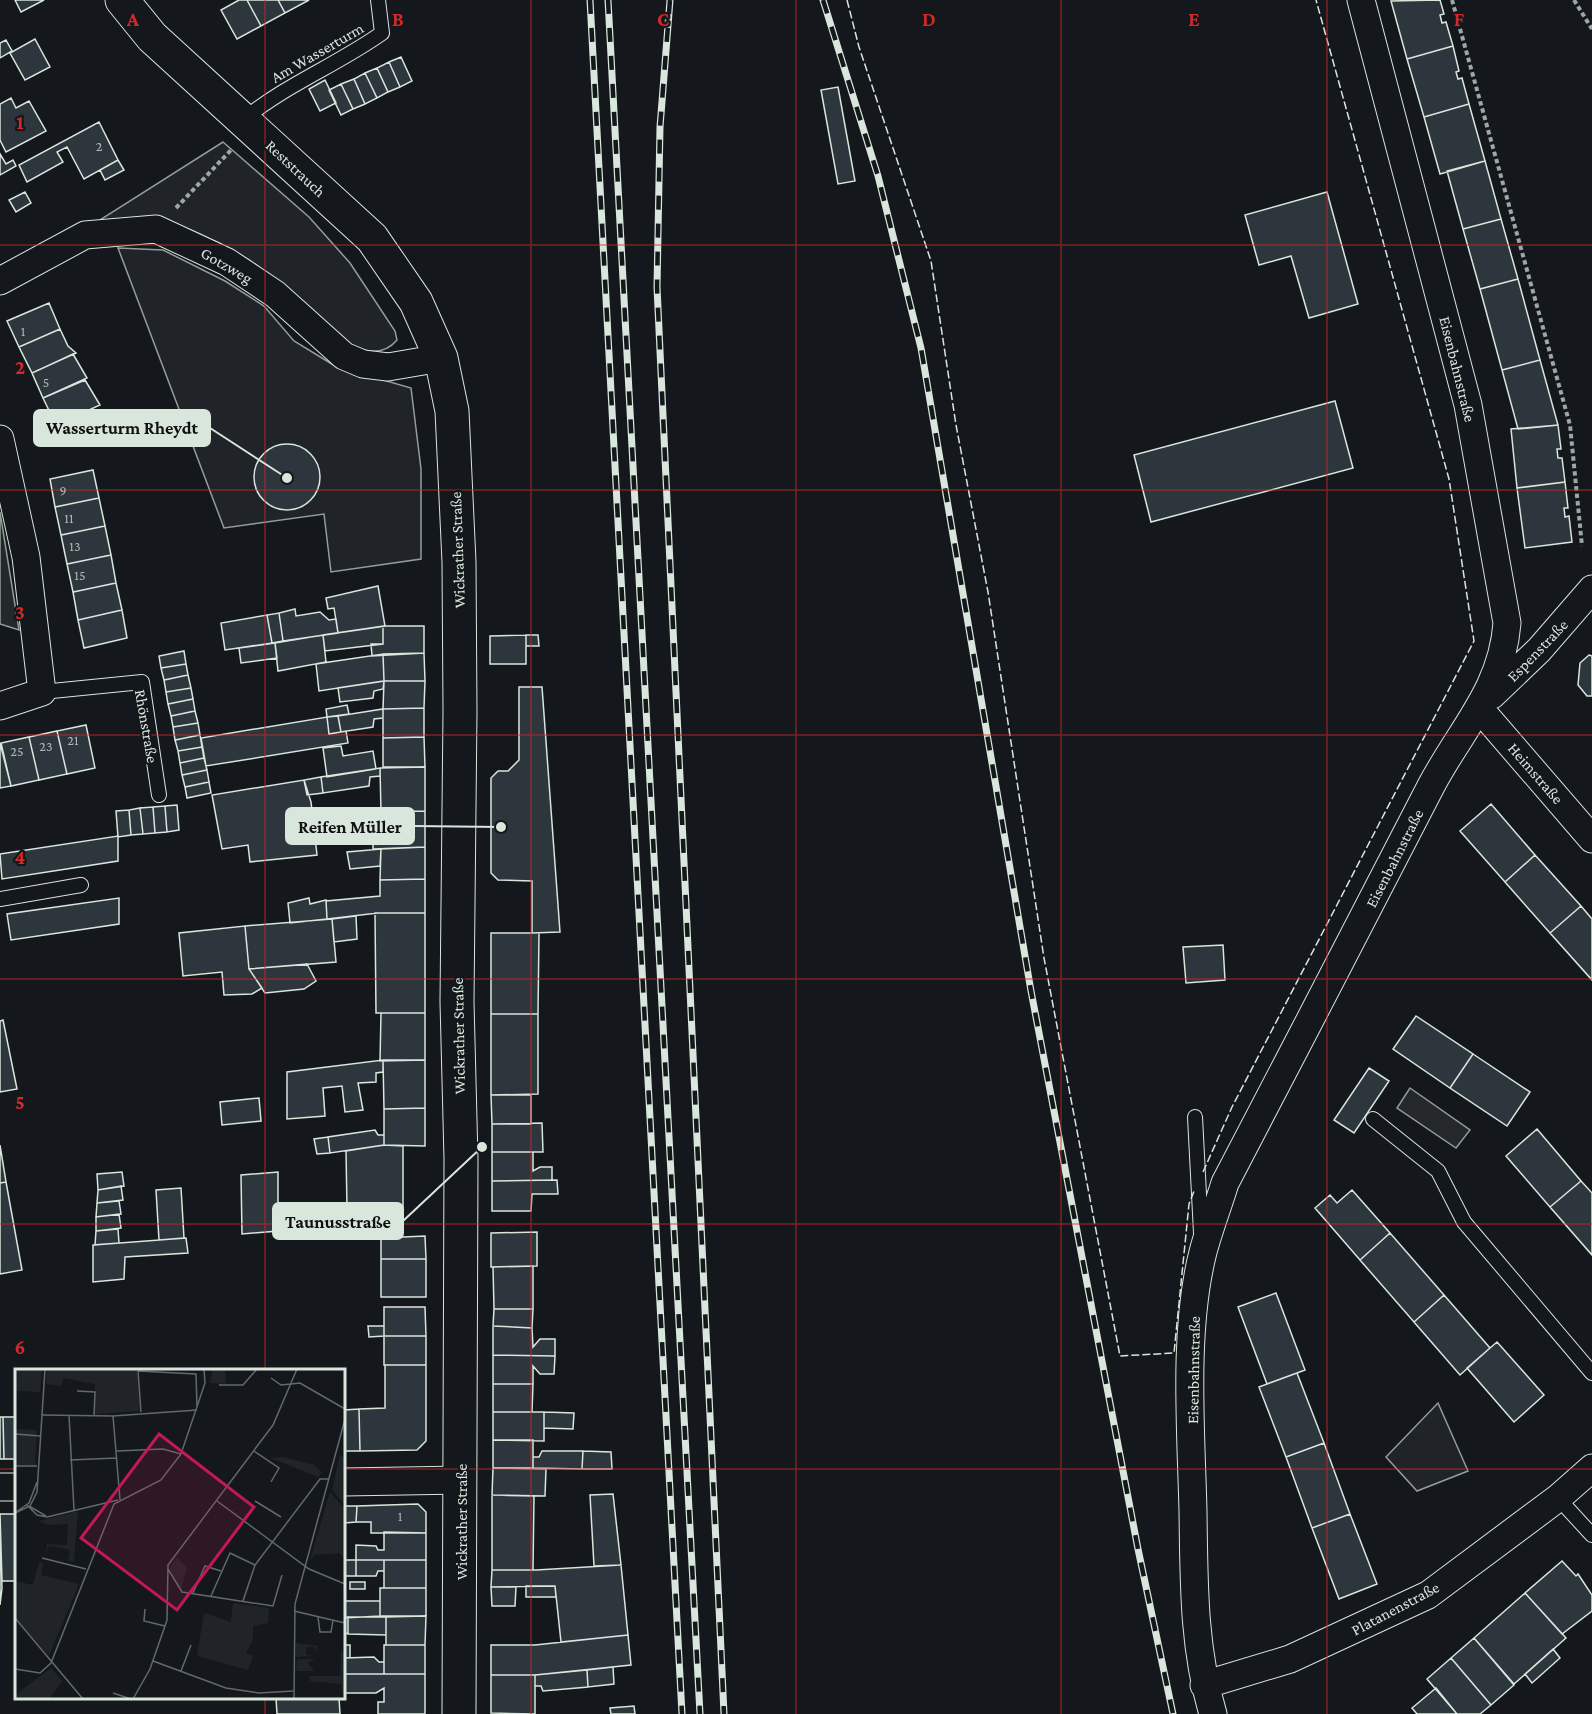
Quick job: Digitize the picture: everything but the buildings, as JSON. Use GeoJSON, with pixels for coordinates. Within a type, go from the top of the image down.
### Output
{"type":"FeatureCollection","features":[{"type":"Feature","properties":{"kind":"main road","name":"Reststrauch"},"geometry":{"type":"LineString","coordinates":[[122,0],[152,37],[372,238],[416,302],[441,358]]}},
{"type":"Feature","properties":{"kind":"main road","name":"Wickrather Straße"},"geometry":{"type":"LineString","coordinates":[[441,358],[452,411],[459,562],[457,1002],[461,1159],[462,1480],[459,1714]]}},
{"type":"Feature","properties":{"kind":"street","name":"Eisenbahnstraße"},"geometry":{"type":"LineString","coordinates":[[1213,1714],[1204,1685],[1196,1635],[1192,1458],[1192,1330],[1203,1253],[1226,1183],[1436,777],[1498,673],[1506,644],[1507,623],[1468,405],[1361,0]]}},
{"type":"Feature","properties":{"kind":"street"},"geometry":{"type":"LineString","coordinates":[[0,281],[85,235],[156,228]]}},
{"type":"Feature","properties":{"kind":"street","name":"Gotzweg"},"geometry":{"type":"LineString","coordinates":[[156,228],[227,262],[275,294],[344,356],[363,363],[388,367],[441,358]]}},
{"type":"Feature","properties":{"kind":"street"},"geometry":{"type":"LineString","coordinates":[[0,439],[26,557],[42,692]]}},
{"type":"Feature","properties":{"kind":"street","name":"Espenstraße"},"geometry":{"type":"LineString","coordinates":[[1479,708],[1539,650],[1592,589]]}},
{"type":"Feature","properties":{"kind":"street","name":"Rhönstraße"},"geometry":{"type":"LineString","coordinates":[[0,706],[42,692]]}},
{"type":"Feature","properties":{"kind":"street","name":"Heimstraße"},"geometry":{"type":"LineString","coordinates":[[1479,708],[1592,839]]}},
{"type":"Feature","properties":{"kind":"street","name":"Platanenstraße"},"geometry":{"type":"LineString","coordinates":[[1204,1685],[1290,1659],[1428,1595],[1558,1498],[1592,1468]]}},
{"type":"Feature","properties":{"kind":"street"},"geometry":{"type":"LineString","coordinates":[[345,1482],[462,1480]]}},
{"type":"Feature","properties":{"kind":"lane","name":"Am Wasserturm"},"geometry":{"type":"LineString","coordinates":[[247,124],[268,99],[354,52],[382,33],[378,0]]}},
{"type":"Feature","properties":{"kind":"lane","name":"Rhönstraße"},"geometry":{"type":"LineString","coordinates":[[42,692],[142,682],[159,795]]}},
{"type":"Feature","properties":{"kind":"lane"},"geometry":{"type":"LineString","coordinates":[[0,899],[81,885]]}},
{"type":"Feature","properties":{"kind":"lane"},"geometry":{"type":"LineString","coordinates":[[1195,1117],[1203,1253]]}},
{"type":"Feature","properties":{"kind":"lane"},"geometry":{"type":"LineString","coordinates":[[1373,1119],[1438,1171],[1464,1222],[1592,1374]]}},
{"type":"Feature","properties":{"kind":"lane"},"geometry":{"type":"LineString","coordinates":[[1558,1498],[1592,1535]]}},
{"type":"Feature","properties":{"kind":"path"},"geometry":{"type":"LineString","coordinates":[[1452,0],[1570,425],[1582,546]]}},
{"type":"Feature","properties":{"kind":"path"},"geometry":{"type":"LineString","coordinates":[[1574,0],[1592,29]]}},
{"type":"Feature","properties":{"kind":"path"},"geometry":{"type":"LineString","coordinates":[[156,228],[247,124]]}},
{"type":"Feature","properties":{"kind":"shaded area"},"geometry":{"type":"Polygon","coordinates":[[[223,142],[309,217],[350,263],[395,331],[397,340],[382,350],[364,350],[345,342],[305,312],[254,263],[203,235],[183,227],[147,219],[95,223],[223,142]]]}},
{"type":"Feature","properties":{"kind":"shaded area"},"geometry":{"type":"Polygon","coordinates":[[[118,248],[163,250],[225,281],[264,306],[294,341],[335,366],[411,388],[421,469],[421,559],[331,572],[324,514],[224,528],[118,248]]]}},
{"type":"Feature","properties":{"kind":"shaded area"},"geometry":{"type":"Polygon","coordinates":[[[0,512],[19,630],[0,624],[0,512]]]}},
{"type":"Feature","properties":{"kind":"shaded area"},"geometry":{"type":"Polygon","coordinates":[[[1410,1088],[1470,1130],[1456,1148],[1397,1108],[1410,1088]]]}},
{"type":"Feature","properties":{"kind":"shaded area"},"geometry":{"type":"Polygon","coordinates":[[[1438,1403],[1468,1471],[1417,1491],[1386,1457],[1438,1403]]]}},
{"type":"Feature","properties":{"kind":"railway"},"geometry":{"type":"LineString","coordinates":[[590,0],[682,1714]]}},
{"type":"Feature","properties":{"kind":"railway"},"geometry":{"type":"LineString","coordinates":[[608,0],[700,1714]]}},
{"type":"Feature","properties":{"kind":"railway"},"geometry":{"type":"LineString","coordinates":[[670,0],[660,127],[657,287],[724,1714]]}},
{"type":"Feature","properties":{"kind":"railway"},"geometry":{"type":"LineString","coordinates":[[823,0],[878,176],[921,348],[1031,991],[1138,1549],[1173,1714]]}},
{"type":"Feature","properties":{"kind":"fence"},"geometry":{"type":"LineString","coordinates":[[847,0],[859,47],[931,261],[956,425],[988,592],[1044,958],[1120,1356],[1174,1353],[1189,1204],[1194,1191]]}},
{"type":"Feature","properties":{"kind":"fence"},"geometry":{"type":"LineString","coordinates":[[1203,1172],[1232,1107],[1474,641],[1449,479],[1316,0]]}},
{"type":"Feature","properties":{"kind":"place","name":"Wasserturm Rheydt"},"geometry":{"type":"Point","coordinates":[287,478]}},
{"type":"Feature","properties":{"kind":"place","name":"Reifen Müller"},"geometry":{"type":"Point","coordinates":[501,827]}},
{"type":"Feature","properties":{"kind":"place","name":"Taunusstraße"},"geometry":{"type":"Point","coordinates":[482,1147]}}]}
